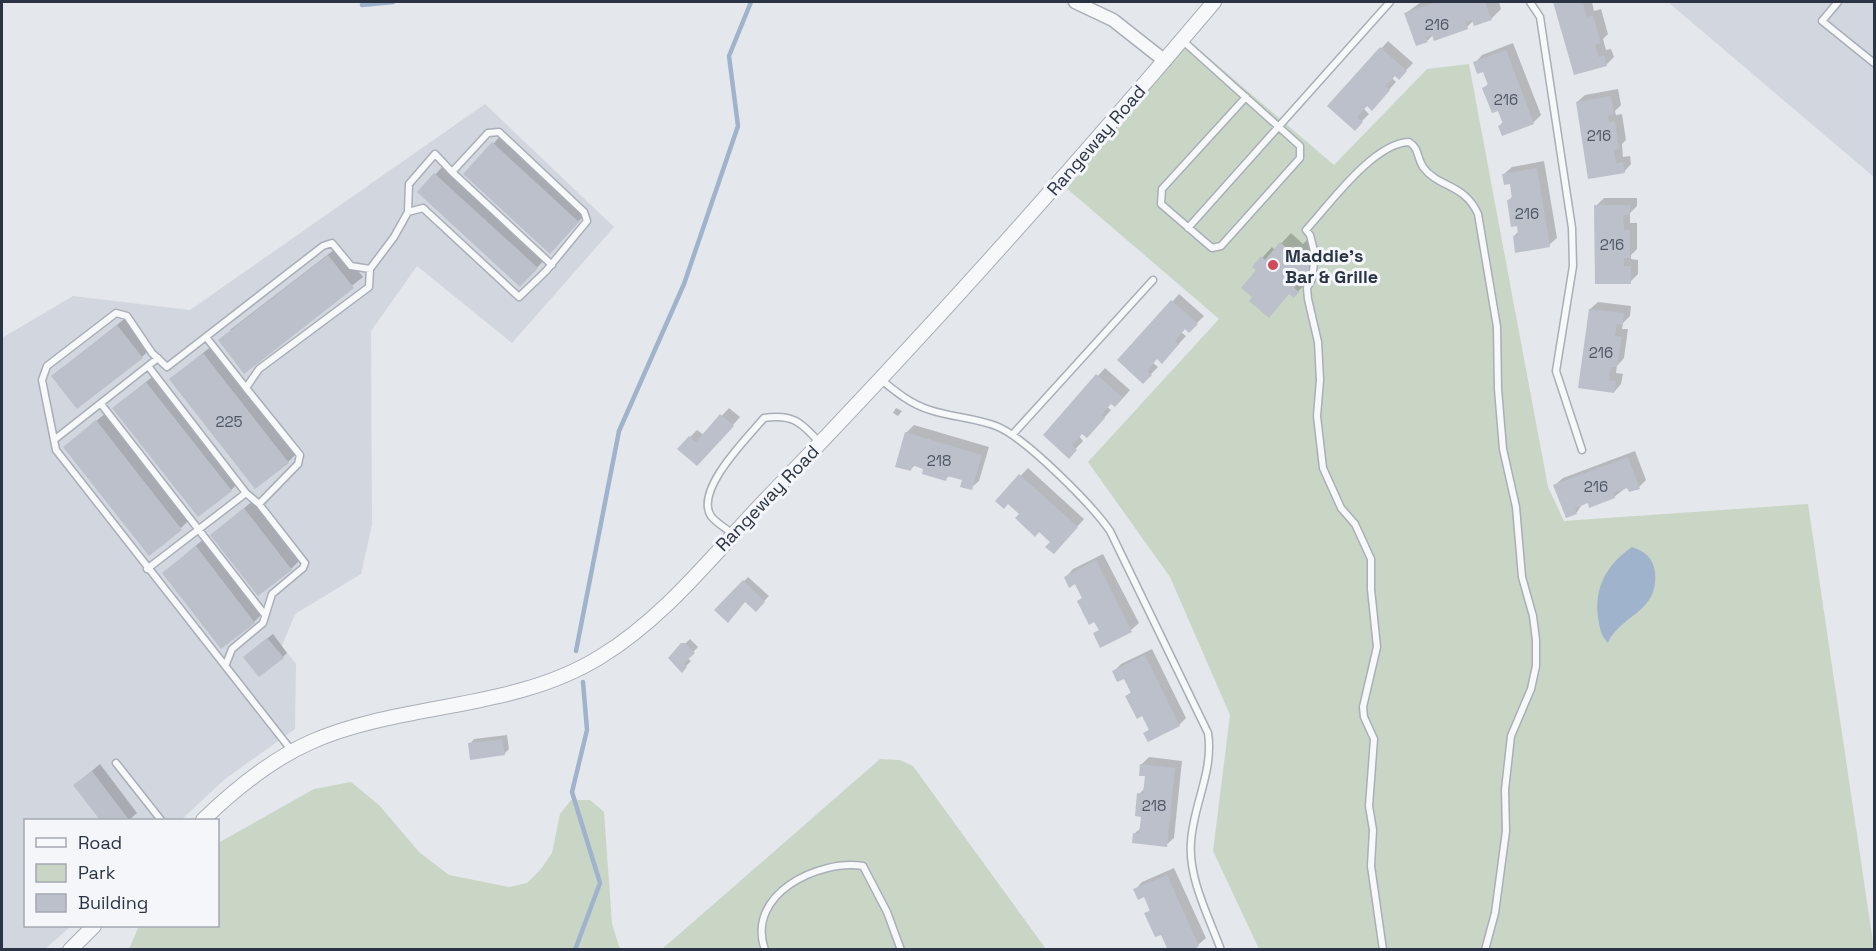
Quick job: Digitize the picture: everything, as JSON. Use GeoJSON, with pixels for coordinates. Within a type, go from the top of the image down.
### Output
{"type":"FeatureCollection","features":[{"type":"Feature","properties":{"kind":"street"},"geometry":{"type":"LineString","coordinates":[[1075,2],[1113,20],[1165,61]]}},
{"type":"Feature","properties":{"kind":"street","name":"Rangeway Road"},"geometry":{"type":"LineString","coordinates":[[204,819],[255,775],[292,751],[331,735],[544,683],[582,668],[637,631],[820,443],[1026,221],[1214,2]]}},
{"type":"Feature","properties":{"kind":"street"},"geometry":{"type":"LineString","coordinates":[[70,950],[93,927]]}},
{"type":"Feature","properties":{"kind":"lane"},"geometry":{"type":"LineString","coordinates":[[1188,228],[1277,125],[1390,2]]}},
{"type":"Feature","properties":{"kind":"lane"},"geometry":{"type":"LineString","coordinates":[[1530,2],[1540,17],[1572,228],[1573,266],[1556,371],[1582,450]]}},
{"type":"Feature","properties":{"kind":"lane"},"geometry":{"type":"LineString","coordinates":[[1838,2],[1822,21],[1875,63]]}},
{"type":"Feature","properties":{"kind":"lane"},"geometry":{"type":"LineString","coordinates":[[1182,40],[1300,146],[1300,159],[1221,246],[1212,248],[1161,204],[1162,189],[1246,98]]}},
{"type":"Feature","properties":{"kind":"lane"},"geometry":{"type":"LineString","coordinates":[[408,212],[423,208],[519,297],[552,265],[587,221],[584,212],[499,132],[488,133],[452,172]]}},
{"type":"Feature","properties":{"kind":"lane"},"geometry":{"type":"LineString","coordinates":[[1383,950],[1371,866],[1373,830],[1369,794],[1375,752],[1374,739],[1364,717],[1363,707],[1365,692],[1372,677],[1377,647],[1371,589],[1371,559],[1355,524],[1341,508],[1323,468],[1319,449],[1318,342],[1309,309],[1307,288],[1312,279],[1315,255],[1310,235],[1306,230],[1373,159],[1395,145],[1409,142],[1414,145],[1423,167],[1461,191],[1473,204],[1478,214],[1497,327],[1498,389],[1503,448],[1516,507],[1522,577],[1535,628],[1534,678],[1511,736],[1506,790],[1506,831],[1495,913],[1485,950]]}},
{"type":"Feature","properties":{"kind":"lane"},"geometry":{"type":"LineString","coordinates":[[246,388],[260,369],[369,287],[370,270],[394,237],[408,212],[409,184],[435,154],[552,265]]}},
{"type":"Feature","properties":{"kind":"lane"},"geometry":{"type":"LineString","coordinates":[[292,751],[226,664],[147,569],[56,450],[42,380],[47,366],[116,314],[127,316],[167,367],[323,246],[332,243],[351,266],[370,270]]}},
{"type":"Feature","properties":{"kind":"lane"},"geometry":{"type":"LineString","coordinates":[[1012,434],[1153,280]]}},
{"type":"Feature","properties":{"kind":"lane"},"geometry":{"type":"LineString","coordinates":[[206,337],[300,455],[298,464],[259,504]]}},
{"type":"Feature","properties":{"kind":"lane"},"geometry":{"type":"LineString","coordinates":[[54,440],[158,358]]}},
{"type":"Feature","properties":{"kind":"lane"},"geometry":{"type":"LineString","coordinates":[[148,366],[246,493],[259,504],[305,563],[303,568],[272,594],[263,623],[232,649],[226,664]]}},
{"type":"Feature","properties":{"kind":"lane"},"geometry":{"type":"LineString","coordinates":[[879,378],[904,398],[928,409],[995,426],[1012,434],[1088,503],[1110,531],[1204,721],[1209,740],[1209,756],[1192,831],[1191,854],[1200,891],[1221,950]]}},
{"type":"Feature","properties":{"kind":"lane"},"geometry":{"type":"LineString","coordinates":[[101,404],[265,615]]}},
{"type":"Feature","properties":{"kind":"lane"},"geometry":{"type":"LineString","coordinates":[[733,534],[711,516],[707,502],[712,485],[764,418],[782,415],[802,423],[820,443]]}},
{"type":"Feature","properties":{"kind":"lane"},"geometry":{"type":"LineString","coordinates":[[147,569],[246,493]]}},
{"type":"Feature","properties":{"kind":"lane"},"geometry":{"type":"LineString","coordinates":[[116,763],[160,819]]}},
{"type":"Feature","properties":{"kind":"lane"},"geometry":{"type":"LineString","coordinates":[[765,950],[763,923],[780,893],[797,878],[822,867],[848,863],[862,866],[887,912],[901,950]]}},
{"type":"Feature","properties":{"kind":"shaded area"},"geometry":{"type":"Polygon","coordinates":[[[1668,2],[1874,2],[1874,177],[1668,2]]]}},
{"type":"Feature","properties":{"kind":"shaded area"},"geometry":{"type":"Polygon","coordinates":[[[485,104],[614,227],[512,343],[417,266],[371,331],[372,525],[361,574],[295,614],[282,646],[296,664],[295,729],[225,779],[182,819],[24,819],[24,927],[70,927],[45,949],[2,949],[2,338],[73,296],[190,310],[485,104]]]}},
{"type":"Feature","properties":{"kind":"green space"},"geometry":{"type":"Polygon","coordinates":[[[1188,40],[1334,165],[1427,69],[1469,64],[1548,487],[1564,521],[1808,504],[1874,949],[1259,949],[1213,851],[1230,715],[1170,577],[1088,462],[1219,319],[1065,187],[1188,40]]]}},
{"type":"Feature","properties":{"kind":"green space"},"geometry":{"type":"Polygon","coordinates":[[[880,759],[900,760],[913,766],[1046,949],[661,950],[880,759]]]}},
{"type":"Feature","properties":{"kind":"green space"},"geometry":{"type":"Polygon","coordinates":[[[351,782],[380,806],[419,852],[449,875],[509,887],[527,883],[541,869],[552,853],[560,814],[571,800],[590,800],[604,812],[612,924],[620,949],[129,949],[139,927],[219,927],[219,842],[314,789],[351,782]]]}},
{"type":"Feature","properties":{"kind":"water"},"geometry":{"type":"Polygon","coordinates":[[[1632,547],[1650,559],[1655,572],[1655,586],[1645,605],[1621,625],[1608,643],[1602,635],[1598,618],[1600,586],[1609,569],[1632,547]]]}},
{"type":"Feature","properties":{"kind":"building"},"geometry":{"type":"Polygon","coordinates":[[[1437,2],[1485,2],[1492,20],[1474,26],[1472,20],[1466,22],[1468,29],[1434,41],[1432,35],[1426,37],[1428,42],[1416,46],[1404,13],[1437,2]]]}},
{"type":"Feature","properties":{"kind":"building"},"geometry":{"type":"Polygon","coordinates":[[[1553,2],[1591,2],[1583,4],[1587,17],[1593,15],[1601,43],[1595,45],[1599,57],[1604,55],[1607,66],[1574,75],[1553,2]]]}},
{"type":"Feature","properties":{"kind":"building"},"geometry":{"type":"Polygon","coordinates":[[[1380,47],[1407,71],[1399,80],[1395,76],[1385,86],[1390,90],[1372,111],[1367,106],[1357,117],[1363,122],[1355,131],[1327,106],[1380,47]]]}},
{"type":"Feature","properties":{"kind":"building"},"geometry":{"type":"Polygon","coordinates":[[[1506,50],[1534,124],[1502,136],[1498,126],[1503,124],[1498,111],[1492,113],[1482,88],[1488,85],[1483,72],[1477,74],[1473,62],[1506,50]]]}},
{"type":"Feature","properties":{"kind":"building"},"geometry":{"type":"Polygon","coordinates":[[[1611,96],[1614,114],[1608,115],[1609,122],[1615,121],[1619,149],[1614,150],[1616,163],[1623,162],[1625,173],[1588,179],[1576,102],[1611,96]]]}},
{"type":"Feature","properties":{"kind":"building"},"geometry":{"type":"Polygon","coordinates":[[[492,142],[579,222],[550,254],[463,174],[492,142]]]}},
{"type":"Feature","properties":{"kind":"building"},"geometry":{"type":"Polygon","coordinates":[[[1537,168],[1550,247],[1515,253],[1513,236],[1518,235],[1517,226],[1511,227],[1507,200],[1512,199],[1510,184],[1504,185],[1502,174],[1537,168]]]}},
{"type":"Feature","properties":{"kind":"building"},"geometry":{"type":"Polygon","coordinates":[[[434,173],[538,268],[520,287],[417,192],[434,173]]]}},
{"type":"Feature","properties":{"kind":"building"},"geometry":{"type":"Polygon","coordinates":[[[1594,205],[1630,205],[1630,215],[1623,215],[1624,230],[1630,230],[1630,258],[1624,258],[1624,266],[1631,266],[1631,284],[1595,284],[1594,205]]]}},
{"type":"Feature","properties":{"kind":"building"},"geometry":{"type":"Polygon","coordinates":[[[1280,242],[1292,253],[1298,246],[1312,262],[1310,269],[1294,288],[1299,292],[1294,298],[1289,294],[1269,318],[1249,301],[1252,297],[1241,288],[1256,270],[1252,267],[1261,256],[1265,260],[1280,242]]]}},
{"type":"Feature","properties":{"kind":"building"},"geometry":{"type":"Polygon","coordinates":[[[328,255],[354,288],[244,374],[218,340],[328,255]]]}},
{"type":"Feature","properties":{"kind":"building"},"geometry":{"type":"Polygon","coordinates":[[[1171,300],[1198,324],[1189,333],[1185,329],[1175,341],[1179,344],[1162,364],[1157,359],[1147,371],[1152,375],[1143,384],[1117,360],[1171,300]]]}},
{"type":"Feature","properties":{"kind":"building"},"geometry":{"type":"Polygon","coordinates":[[[1589,309],[1624,313],[1623,325],[1617,324],[1615,336],[1622,337],[1617,367],[1611,367],[1609,380],[1616,381],[1614,393],[1578,388],[1589,309]]]}},
{"type":"Feature","properties":{"kind":"building"},"geometry":{"type":"Polygon","coordinates":[[[117,325],[143,358],[77,409],[51,376],[117,325]]]}},
{"type":"Feature","properties":{"kind":"building"},"geometry":{"type":"Polygon","coordinates":[[[203,353],[289,463],[255,489],[169,379],[203,353]]]}},
{"type":"Feature","properties":{"kind":"building"},"geometry":{"type":"Polygon","coordinates":[[[1096,374],[1123,398],[1115,407],[1111,404],[1101,415],[1105,418],[1087,438],[1082,434],[1072,445],[1077,450],[1069,459],[1043,435],[1096,374]]]}},
{"type":"Feature","properties":{"kind":"building"},"geometry":{"type":"Polygon","coordinates":[[[146,382],[232,491],[198,517],[112,408],[146,382]]]}},
{"type":"Feature","properties":{"kind":"building"},"geometry":{"type":"Polygon","coordinates":[[[720,414],[734,426],[697,466],[677,449],[689,436],[696,442],[720,414]]]}},
{"type":"Feature","properties":{"kind":"building"},"geometry":{"type":"Polygon","coordinates":[[[96,420],[182,530],[149,556],[63,447],[96,420]]]}},
{"type":"Feature","properties":{"kind":"building"},"geometry":{"type":"Polygon","coordinates":[[[905,432],[982,455],[972,490],[960,487],[962,480],[947,476],[946,481],[922,474],[923,469],[912,465],[911,471],[895,467],[905,432]]]}},
{"type":"Feature","properties":{"kind":"building"},"geometry":{"type":"Polygon","coordinates":[[[1628,457],[1640,489],[1629,492],[1627,488],[1613,493],[1615,498],[1589,508],[1588,503],[1575,508],[1577,514],[1566,518],[1553,485],[1628,457]]]}},
{"type":"Feature","properties":{"kind":"building"},"geometry":{"type":"Polygon","coordinates":[[[1019,474],[1078,527],[1054,554],[1045,547],[1050,542],[1039,532],[1035,537],[1015,518],[1019,514],[1008,504],[1004,509],[995,501],[1019,474]]]}},
{"type":"Feature","properties":{"kind":"building"},"geometry":{"type":"Polygon","coordinates":[[[244,508],[292,570],[258,596],[210,535],[244,508]]]}},
{"type":"Feature","properties":{"kind":"building"},"geometry":{"type":"Polygon","coordinates":[[[196,546],[255,623],[221,649],[162,573],[196,546]]]}},
{"type":"Feature","properties":{"kind":"building"},"geometry":{"type":"Polygon","coordinates":[[[1096,560],[1132,632],[1100,648],[1093,633],[1099,630],[1094,622],[1089,625],[1077,601],[1082,598],[1075,584],[1069,588],[1064,577],[1096,560]]]}},
{"type":"Feature","properties":{"kind":"building"},"geometry":{"type":"Polygon","coordinates":[[[743,580],[765,602],[756,612],[745,602],[728,623],[714,610],[743,580]]]}},
{"type":"Feature","properties":{"kind":"building"},"geometry":{"type":"Polygon","coordinates":[[[267,638],[284,658],[259,677],[243,657],[267,638]]]}},
{"type":"Feature","properties":{"kind":"building"},"geometry":{"type":"Polygon","coordinates":[[[681,643],[685,643],[695,653],[684,663],[687,667],[682,673],[668,658],[681,643]]]}},
{"type":"Feature","properties":{"kind":"building"},"geometry":{"type":"Polygon","coordinates":[[[1145,655],[1180,726],[1148,742],[1143,733],[1149,730],[1142,716],[1137,719],[1125,696],[1131,693],[1124,679],[1117,682],[1112,671],[1145,655]]]}},
{"type":"Feature","properties":{"kind":"building"},"geometry":{"type":"Polygon","coordinates":[[[502,739],[505,755],[470,760],[468,743],[502,739]]]}},
{"type":"Feature","properties":{"kind":"building"},"geometry":{"type":"Polygon","coordinates":[[[1140,764],[1175,768],[1167,847],[1132,843],[1133,833],[1139,834],[1141,817],[1135,816],[1137,793],[1143,794],[1145,776],[1139,776],[1140,764]]]}},
{"type":"Feature","properties":{"kind":"building"},"geometry":{"type":"Polygon","coordinates":[[[92,771],[128,819],[99,819],[73,785],[92,771]]]}},
{"type":"Feature","properties":{"kind":"building"},"geometry":{"type":"Polygon","coordinates":[[[1167,875],[1199,946],[1192,950],[1163,950],[1167,948],[1161,935],[1155,937],[1144,913],[1150,911],[1144,897],[1138,900],[1133,889],[1167,875]]]}},
{"type":"Feature","properties":{"kind":"waterway"},"geometry":{"type":"LineString","coordinates":[[362,5],[393,2]]}},
{"type":"Feature","properties":{"kind":"waterway"},"geometry":{"type":"LineString","coordinates":[[576,651],[619,431],[684,284],[738,126],[729,56],[751,2]]}},
{"type":"Feature","properties":{"kind":"waterway"},"geometry":{"type":"LineString","coordinates":[[575,950],[600,883],[572,792],[587,730],[583,682]]}},
{"type":"Feature","properties":{"kind":"place","name":"Maddie's Bar & Grille"},"geometry":{"type":"Point","coordinates":[1273,265]}}]}
